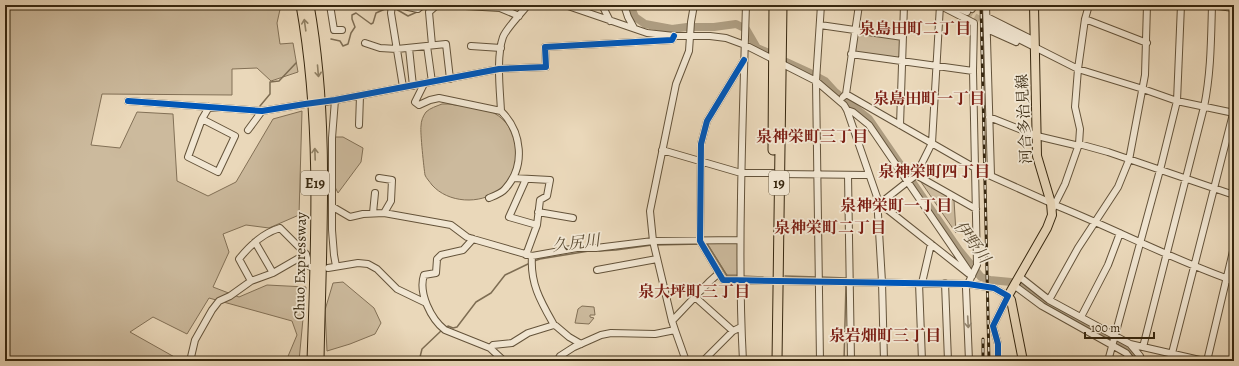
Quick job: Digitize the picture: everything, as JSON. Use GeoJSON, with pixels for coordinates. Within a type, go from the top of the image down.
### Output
{"type":"FeatureCollection","features":[{"type":"Feature","properties":{"kind":"highway","name":"Chuo Expressway"},"geometry":{"type":"LineString","coordinates":[[301,5],[306,31],[312,98],[315,158],[312,361]]}},
{"type":"Feature","properties":{"kind":"highway","name":"Chuo Expressway"},"geometry":{"type":"LineString","coordinates":[[309,5],[317,59],[323,158],[319,361]]}},
{"type":"Feature","properties":{"kind":"highway","name":"19"},"geometry":{"type":"LineString","coordinates":[[774,5],[777,63],[776,280],[778,361]]}},
{"type":"Feature","properties":{"kind":"highway","name":"19"},"geometry":{"type":"LineString","coordinates":[[777,63],[782,5]]}},
{"type":"Feature","properties":{"kind":"highway","name":"19"},"geometry":{"type":"LineString","coordinates":[[771,361],[776,280]]}},
{"type":"Feature","properties":{"kind":"main road","name":"河合多治見線"},"geometry":{"type":"LineString","coordinates":[[1034,5],[1037,156],[1052,207]]}},
{"type":"Feature","properties":{"kind":"main road"},"geometry":{"type":"LineString","coordinates":[[1023,361],[1011,300],[1008,296],[1048,228],[1051,220],[1052,207]]}},
{"type":"Feature","properties":{"kind":"street"},"geometry":{"type":"LineString","coordinates":[[330,5],[334,30],[342,30]]}},
{"type":"Feature","properties":{"kind":"street"},"geometry":{"type":"LineString","coordinates":[[392,5],[391,13],[403,88]]}},
{"type":"Feature","properties":{"kind":"street"},"geometry":{"type":"LineString","coordinates":[[398,5],[418,9],[422,5]]}},
{"type":"Feature","properties":{"kind":"street"},"geometry":{"type":"LineString","coordinates":[[432,82],[429,12],[437,5]]}},
{"type":"Feature","properties":{"kind":"street"},"geometry":{"type":"LineString","coordinates":[[448,5],[500,8],[519,16]]}},
{"type":"Feature","properties":{"kind":"street"},"geometry":{"type":"LineString","coordinates":[[501,111],[499,70],[503,36],[528,5]]}},
{"type":"Feature","properties":{"kind":"street"},"geometry":{"type":"LineString","coordinates":[[565,5],[647,33],[674,36],[690,33],[726,38],[745,45],[777,63],[816,81],[839,101],[847,110],[877,197],[882,282],[884,361]]}},
{"type":"Feature","properties":{"kind":"street"},"geometry":{"type":"LineString","coordinates":[[602,5],[610,21]]}},
{"type":"Feature","properties":{"kind":"street"},"geometry":{"type":"LineString","coordinates":[[624,5],[634,28]]}},
{"type":"Feature","properties":{"kind":"street"},"geometry":{"type":"LineString","coordinates":[[686,361],[672,321],[657,259],[650,211],[676,84],[689,51],[694,5]]}},
{"type":"Feature","properties":{"kind":"street"},"geometry":{"type":"LineString","coordinates":[[744,361],[741,327],[740,240],[746,5]]}},
{"type":"Feature","properties":{"kind":"street"},"geometry":{"type":"LineString","coordinates":[[820,361],[816,81],[821,5]]}},
{"type":"Feature","properties":{"kind":"street"},"geometry":{"type":"LineString","coordinates":[[839,101],[846,94],[859,5]]}},
{"type":"Feature","properties":{"kind":"street"},"geometry":{"type":"LineString","coordinates":[[900,125],[904,5]]}},
{"type":"Feature","properties":{"kind":"street"},"geometry":{"type":"LineString","coordinates":[[878,205],[916,175],[932,143],[940,5],[974,23],[973,71],[978,265],[966,288],[970,361]]}},
{"type":"Feature","properties":{"kind":"street"},"geometry":{"type":"LineString","coordinates":[[952,5],[967,12]]}},
{"type":"Feature","properties":{"kind":"street"},"geometry":{"type":"LineString","coordinates":[[964,5],[972,9],[973,5]]}},
{"type":"Feature","properties":{"kind":"street"},"geometry":{"type":"LineString","coordinates":[[986,5],[988,27],[991,175]]}},
{"type":"Feature","properties":{"kind":"street"},"geometry":{"type":"LineString","coordinates":[[1052,207],[1064,184],[1079,144],[1080,129],[1075,107],[1078,69],[1085,19],[1089,5]]}},
{"type":"Feature","properties":{"kind":"street"},"geometry":{"type":"LineString","coordinates":[[1049,300],[1078,248],[1118,187],[1129,160],[1145,75],[1147,5]]}},
{"type":"Feature","properties":{"kind":"street"},"geometry":{"type":"LineString","coordinates":[[1108,361],[1160,170],[1177,101],[1181,5]]}},
{"type":"Feature","properties":{"kind":"street"},"geometry":{"type":"LineString","coordinates":[[1144,347],[1204,106],[1211,62],[1210,5],[1234,8]]}},
{"type":"Feature","properties":{"kind":"street"},"geometry":{"type":"LineString","coordinates":[[987,16],[1035,46],[1078,69],[1177,101],[1234,112],[1170,361]]}},
{"type":"Feature","properties":{"kind":"street"},"geometry":{"type":"LineString","coordinates":[[1085,19],[1147,43]]}},
{"type":"Feature","properties":{"kind":"street"},"geometry":{"type":"LineString","coordinates":[[820,25],[903,37]]}},
{"type":"Feature","properties":{"kind":"street"},"geometry":{"type":"LineString","coordinates":[[988,27],[1035,46]]}},
{"type":"Feature","properties":{"kind":"street"},"geometry":{"type":"LineString","coordinates":[[325,102],[499,70],[546,67],[545,47],[672,40],[674,36]]}},
{"type":"Feature","properties":{"kind":"street"},"geometry":{"type":"LineString","coordinates":[[365,43],[380,48],[397,49],[446,44],[450,79]]}},
{"type":"Feature","properties":{"kind":"street"},"geometry":{"type":"LineString","coordinates":[[471,46],[501,48]]}},
{"type":"Feature","properties":{"kind":"street"},"geometry":{"type":"LineString","coordinates":[[409,48],[413,86]]}},
{"type":"Feature","properties":{"kind":"street"},"geometry":{"type":"LineString","coordinates":[[851,54],[973,71]]}},
{"type":"Feature","properties":{"kind":"street"},"geometry":{"type":"LineString","coordinates":[[744,60],[707,121],[701,144],[700,241],[723,280],[945,283],[968,284],[994,288],[1008,296],[993,326],[998,344],[998,361]]}},
{"type":"Feature","properties":{"kind":"street"},"geometry":{"type":"LineString","coordinates":[[424,84],[415,102],[419,105],[439,98],[501,111],[508,118],[516,134],[518,142],[518,163],[513,178],[505,190],[489,198]]}},
{"type":"Feature","properties":{"kind":"street"},"geometry":{"type":"LineString","coordinates":[[846,94],[976,167],[982,172],[991,175],[1052,207],[1095,222],[1194,266],[1234,281]]}},
{"type":"Feature","properties":{"kind":"street"},"geometry":{"type":"LineString","coordinates":[[359,125],[360,96]]}},
{"type":"Feature","properties":{"kind":"street"},"geometry":{"type":"LineString","coordinates":[[335,100],[332,138],[332,230],[336,266]]}},
{"type":"Feature","properties":{"kind":"street"},"geometry":{"type":"LineString","coordinates":[[128,101],[262,111],[305,104]]}},
{"type":"Feature","properties":{"kind":"street"},"geometry":{"type":"LineString","coordinates":[[202,119],[235,136],[218,172],[188,157],[202,119],[209,107]]}},
{"type":"Feature","properties":{"kind":"street"},"geometry":{"type":"LineString","coordinates":[[847,110],[853,112],[869,125],[909,181],[972,276]]}},
{"type":"Feature","properties":{"kind":"street"},"geometry":{"type":"LineString","coordinates":[[248,130],[262,111]]}},
{"type":"Feature","properties":{"kind":"street"},"geometry":{"type":"LineString","coordinates":[[989,117],[1037,136],[1075,145],[1079,144],[1234,195]]}},
{"type":"Feature","properties":{"kind":"street"},"geometry":{"type":"LineString","coordinates":[[662,150],[742,173],[869,175]]}},
{"type":"Feature","properties":{"kind":"street"},"geometry":{"type":"LineString","coordinates":[[848,175],[851,361]]}},
{"type":"Feature","properties":{"kind":"street"},"geometry":{"type":"LineString","coordinates":[[916,175],[976,209]]}},
{"type":"Feature","properties":{"kind":"street"},"geometry":{"type":"LineString","coordinates":[[379,178],[392,180],[391,201],[384,213]]}},
{"type":"Feature","properties":{"kind":"street"},"geometry":{"type":"LineString","coordinates":[[513,178],[550,180],[547,196],[540,200],[537,225],[530,259],[536,294],[554,325],[569,338],[581,344]]}},
{"type":"Feature","properties":{"kind":"street"},"geometry":{"type":"LineString","coordinates":[[526,179],[510,217],[537,225]]}},
{"type":"Feature","properties":{"kind":"street"},"geometry":{"type":"LineString","coordinates":[[373,213],[375,193]]}},
{"type":"Feature","properties":{"kind":"street"},"geometry":{"type":"LineString","coordinates":[[878,205],[883,206],[972,276]]}},
{"type":"Feature","properties":{"kind":"street"},"geometry":{"type":"LineString","coordinates":[[333,207],[350,217],[373,213],[384,213],[451,225],[467,237],[530,259],[577,248],[740,240]]}},
{"type":"Feature","properties":{"kind":"street"},"geometry":{"type":"LineString","coordinates":[[538,212],[572,218]]}},
{"type":"Feature","properties":{"kind":"street"},"geometry":{"type":"LineString","coordinates":[[251,281],[239,259],[250,245],[273,230],[280,228],[306,254],[308,258],[307,266],[311,267]]}},
{"type":"Feature","properties":{"kind":"street"},"geometry":{"type":"LineString","coordinates":[[1082,317],[1108,265],[1120,233]]}},
{"type":"Feature","properties":{"kind":"street"},"geometry":{"type":"LineString","coordinates":[[473,239],[463,250],[441,255],[438,259],[436,273],[424,275],[423,288],[426,303],[442,328],[490,348],[504,361]]}},
{"type":"Feature","properties":{"kind":"street"},"geometry":{"type":"LineString","coordinates":[[255,242],[273,273]]}},
{"type":"Feature","properties":{"kind":"street"},"geometry":{"type":"LineString","coordinates":[[922,361],[921,283],[931,244]]}},
{"type":"Feature","properties":{"kind":"street"},"geometry":{"type":"LineString","coordinates":[[1018,281],[1049,300],[1130,344],[1206,361],[1234,247]]}},
{"type":"Feature","properties":{"kind":"street"},"geometry":{"type":"LineString","coordinates":[[189,361],[195,340],[219,300],[230,296],[251,281],[273,273],[306,254]]}},
{"type":"Feature","properties":{"kind":"street"},"geometry":{"type":"LineString","coordinates":[[597,270],[657,259]]}},
{"type":"Feature","properties":{"kind":"street"},"geometry":{"type":"LineString","coordinates":[[328,268],[358,263],[372,265],[397,289],[426,303]]}},
{"type":"Feature","properties":{"kind":"street"},"geometry":{"type":"LineString","coordinates":[[672,321],[719,273]]}},
{"type":"Feature","properties":{"kind":"street"},"geometry":{"type":"LineString","coordinates":[[1018,281],[1042,306],[1126,353],[1132,361]]}},
{"type":"Feature","properties":{"kind":"street"},"geometry":{"type":"LineString","coordinates":[[945,283],[948,361]]}},
{"type":"Feature","properties":{"kind":"street"},"geometry":{"type":"LineString","coordinates":[[695,297],[733,331]]}},
{"type":"Feature","properties":{"kind":"street"},"geometry":{"type":"LineString","coordinates":[[490,348],[493,345],[512,343],[528,333],[554,325]]}},
{"type":"Feature","properties":{"kind":"street"},"geometry":{"type":"LineString","coordinates":[[703,361],[733,331],[741,327]]}},
{"type":"Feature","properties":{"kind":"street"},"geometry":{"type":"LineString","coordinates":[[557,361],[562,355],[581,344],[595,337],[606,334],[655,334],[676,330]]}},
{"type":"Feature","properties":{"kind":"street"},"geometry":{"type":"LineString","coordinates":[[1130,344],[1140,356],[1142,361]]}},
{"type":"Feature","properties":{"kind":"shaded area"},"geometry":{"type":"Polygon","coordinates":[[[5,5],[281,5],[277,23],[280,44],[293,43],[298,72],[271,81],[257,68],[232,69],[232,95],[102,94],[91,145],[120,148],[137,112],[173,114],[177,181],[208,196],[236,182],[273,119],[302,111],[299,215],[269,228],[246,225],[223,234],[229,252],[213,287],[239,297],[267,285],[306,287],[299,361],[286,361],[297,335],[292,321],[209,298],[187,334],[153,317],[130,332],[178,359],[178,361],[8,361],[5,357],[5,5]]]}},
{"type":"Feature","properties":{"kind":"shaded area"},"geometry":{"type":"Polygon","coordinates":[[[857,33],[899,39],[900,58],[855,53],[857,33]]]}},
{"type":"Feature","properties":{"kind":"shaded area"},"geometry":{"type":"Polygon","coordinates":[[[442,104],[472,107],[490,111],[503,120],[510,129],[516,150],[512,172],[507,182],[491,195],[474,200],[455,198],[439,191],[432,185],[425,175],[421,122],[426,112],[442,104]]]}},
{"type":"Feature","properties":{"kind":"shaded area"},"geometry":{"type":"Polygon","coordinates":[[[335,137],[343,137],[363,148],[361,162],[338,193],[335,187],[335,137]]]}},
{"type":"Feature","properties":{"kind":"shaded area"},"geometry":{"type":"Polygon","coordinates":[[[920,179],[954,200],[956,233],[921,182],[920,179]]]}},
{"type":"Feature","properties":{"kind":"shaded area"},"geometry":{"type":"Polygon","coordinates":[[[707,243],[738,243],[738,275],[727,275],[707,243]]]}},
{"type":"Feature","properties":{"kind":"shaded area"},"geometry":{"type":"Polygon","coordinates":[[[343,282],[374,308],[381,323],[375,334],[327,351],[325,310],[333,283],[343,282]]]}},
{"type":"Feature","properties":{"kind":"shaded area"},"geometry":{"type":"Polygon","coordinates":[[[582,306],[594,307],[595,315],[590,315],[590,317],[594,318],[589,324],[575,323],[578,309],[582,306]]]}},
{"type":"Feature","properties":{"kind":"waterway"},"geometry":{"type":"LineString","coordinates":[[393,9],[396,9],[408,16],[428,7],[429,5]]}},
{"type":"Feature","properties":{"kind":"waterway","name":"伊野川"},"geometry":{"type":"LineString","coordinates":[[630,5],[635,17],[645,24],[672,29],[687,27],[714,27],[736,24],[746,29],[757,48],[769,53]]}},
{"type":"Feature","properties":{"kind":"waterway"},"geometry":{"type":"LineString","coordinates":[[331,39],[340,41],[343,46],[348,44],[351,33],[355,27],[352,15],[356,13],[371,24],[373,23],[376,13],[385,9],[390,9]]}},
{"type":"Feature","properties":{"kind":"waterway","name":"伊野川"},"geometry":{"type":"LineString","coordinates":[[786,62],[825,81],[835,92],[869,119],[959,250],[981,277],[1021,285],[1044,302],[1100,334],[1125,346],[1133,354],[1137,361]]}},
{"type":"Feature","properties":{"kind":"waterway"},"geometry":{"type":"LineString","coordinates":[[260,106],[270,94],[270,82],[279,81],[296,63]]}},
{"type":"Feature","properties":{"kind":"waterway","name":"久尻川"},"geometry":{"type":"LineString","coordinates":[[656,245],[700,244]]}},
{"type":"Feature","properties":{"kind":"waterway","name":"久尻川"},"geometry":{"type":"LineString","coordinates":[[704,244],[707,244],[727,276],[739,276]]}},
{"type":"Feature","properties":{"kind":"waterway","name":"久尻川"},"geometry":{"type":"LineString","coordinates":[[599,251],[652,245]]}},
{"type":"Feature","properties":{"kind":"waterway","name":"久尻川"},"geometry":{"type":"LineString","coordinates":[[534,261],[589,251]]}},
{"type":"Feature","properties":{"kind":"waterway","name":"久尻川"},"geometry":{"type":"LineString","coordinates":[[445,328],[448,326],[453,328],[457,327],[476,302],[491,293],[505,275],[530,263]]}},
{"type":"Feature","properties":{"kind":"waterway","name":"久尻川"},"geometry":{"type":"LineString","coordinates":[[742,276],[763,277]]}},
{"type":"Feature","properties":{"kind":"waterway","name":"久尻川"},"geometry":{"type":"LineString","coordinates":[[785,276],[817,277]]}},
{"type":"Feature","properties":{"kind":"waterway","name":"久尻川"},"geometry":{"type":"LineString","coordinates":[[821,277],[846,278],[846,280]]}},
{"type":"Feature","properties":{"kind":"waterway","name":"久尻川"},"geometry":{"type":"LineString","coordinates":[[844,361],[846,284]]}},
{"type":"Feature","properties":{"kind":"waterway","name":"久尻川"},"geometry":{"type":"LineString","coordinates":[[419,361],[422,349],[442,330]]}},
{"type":"Feature","properties":{"kind":"tunnel"},"geometry":{"type":"LineString","coordinates":[[967,12],[989,24]]}},
{"type":"Feature","properties":{"kind":"railway"},"geometry":{"type":"LineString","coordinates":[[981,5],[989,361]]}},
{"type":"Feature","properties":{"kind":"railway"},"geometry":{"type":"LineString","coordinates":[[983,339],[983,361]]}},
{"type":"Feature","properties":{"kind":"cycle path"},"geometry":{"type":"LineString","coordinates":[[128,101],[262,111],[335,100],[499,69],[546,67],[545,47],[672,40],[674,36]]}},
{"type":"Feature","properties":{"kind":"cycle path"},"geometry":{"type":"LineString","coordinates":[[744,60],[707,121],[701,144],[700,241],[723,280],[968,284],[994,288],[1008,296],[993,326],[998,344],[998,361]]}},
{"type":"Feature","properties":{"kind":"district","name":"泉島田町二丁目"},"geometry":{"type":"Point","coordinates":[915,29]}},
{"type":"Feature","properties":{"kind":"district","name":"泉島田町一丁目"},"geometry":{"type":"Point","coordinates":[929,99]}},
{"type":"Feature","properties":{"kind":"district","name":"泉神栄町三丁目"},"geometry":{"type":"Point","coordinates":[812,137]}},
{"type":"Feature","properties":{"kind":"district","name":"泉神栄町四丁目"},"geometry":{"type":"Point","coordinates":[934,172]}},
{"type":"Feature","properties":{"kind":"district","name":"泉神栄町一丁目"},"geometry":{"type":"Point","coordinates":[896,206]}},
{"type":"Feature","properties":{"kind":"district","name":"泉神栄町二丁目"},"geometry":{"type":"Point","coordinates":[830,228]}},
{"type":"Feature","properties":{"kind":"district","name":"泉大坪町三丁目"},"geometry":{"type":"Point","coordinates":[694,292]}},
{"type":"Feature","properties":{"kind":"district","name":"泉岩畑町三丁目"},"geometry":{"type":"Point","coordinates":[885,336]}}]}
